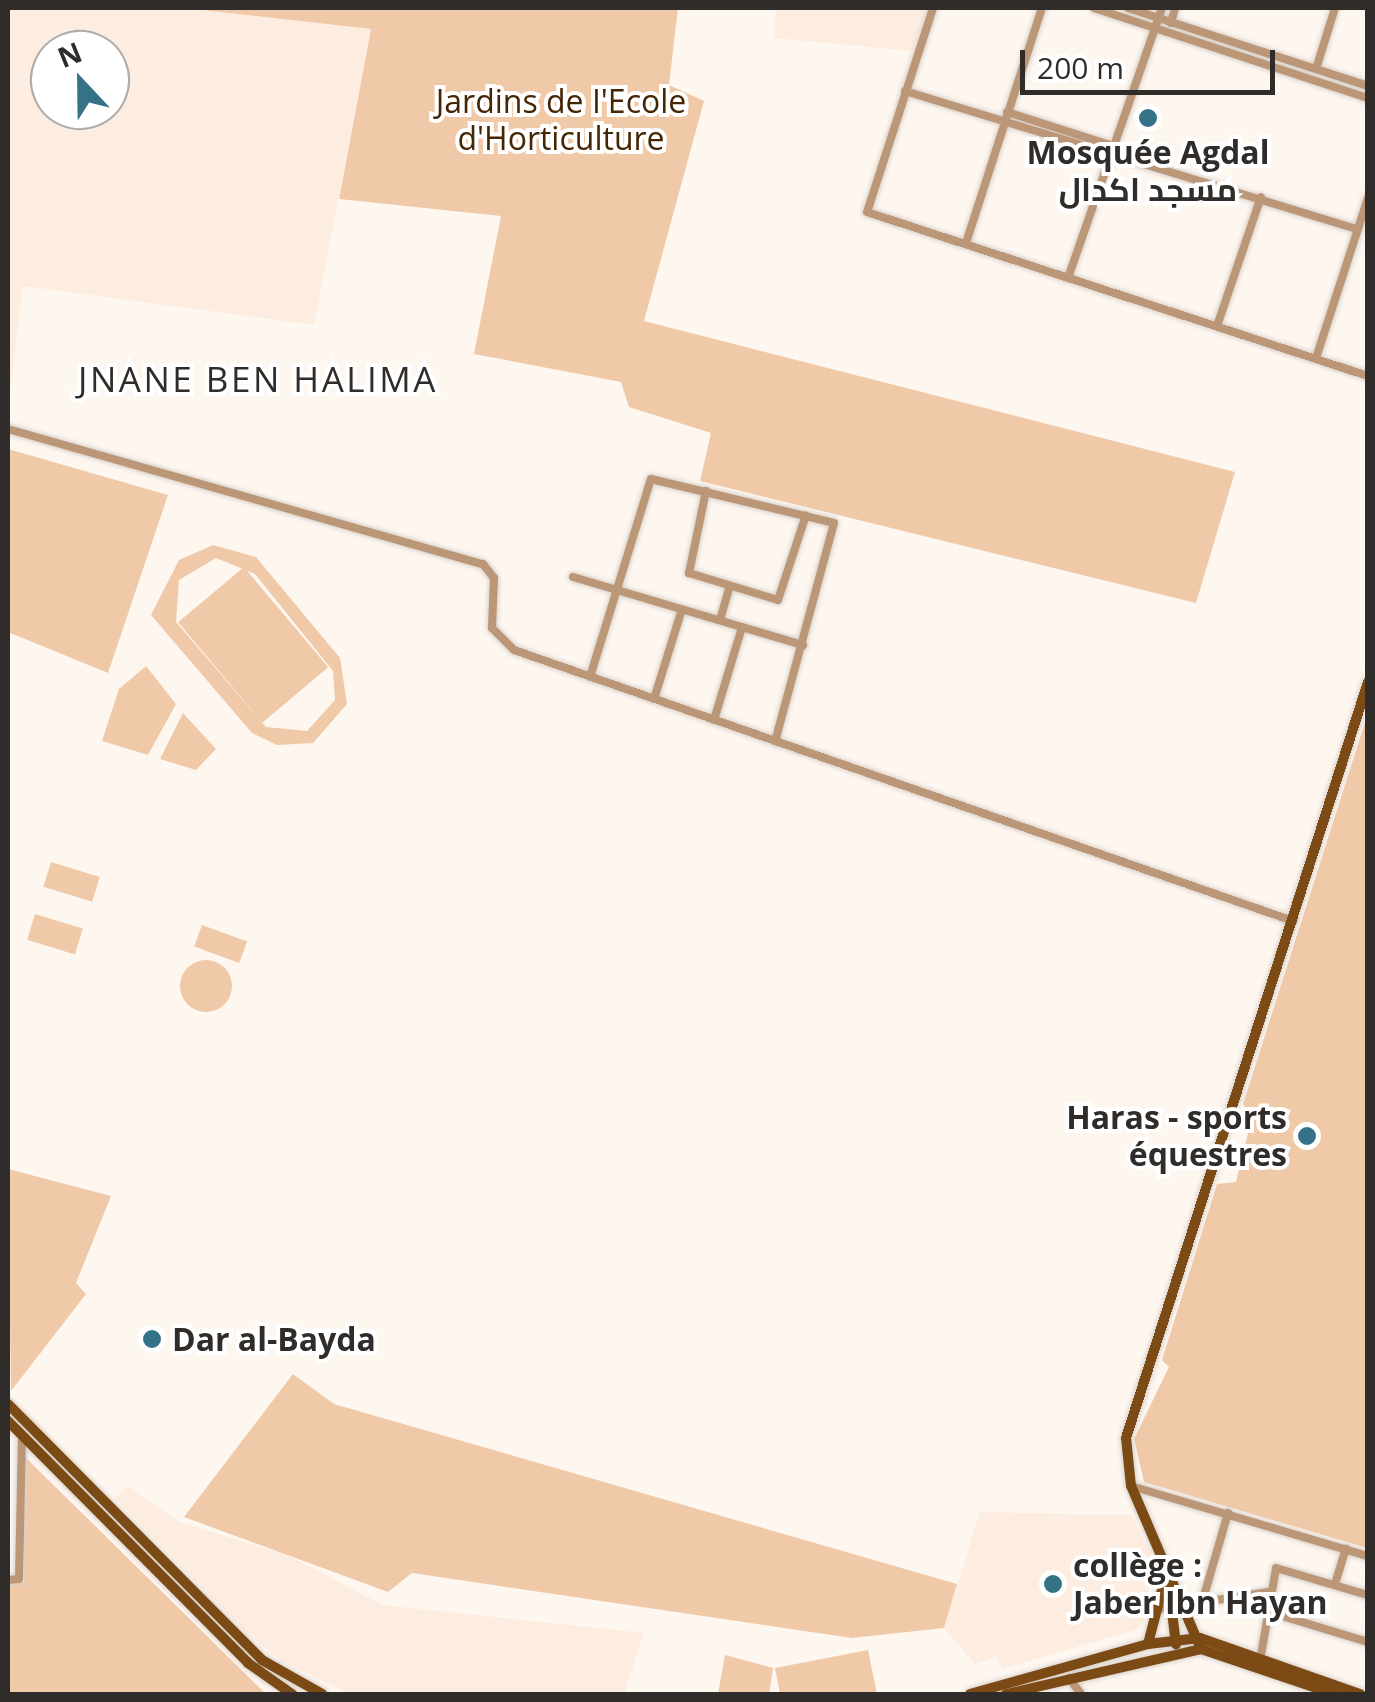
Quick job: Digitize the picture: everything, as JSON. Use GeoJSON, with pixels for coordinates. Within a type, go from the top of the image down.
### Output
{"type":"FeatureCollection","features":[{"type":"Feature","properties":{"kind":"main road"},"geometry":{"type":"LineString","coordinates":[[1201,1644],[1188,1606],[1131,1486],[1126,1438],[1368,682]]}},
{"type":"Feature","properties":{"kind":"main road"},"geometry":{"type":"LineString","coordinates":[[9,1408],[220,1627],[274,1669],[322,1694]]}},
{"type":"Feature","properties":{"kind":"main road"},"geometry":{"type":"LineString","coordinates":[[8,1421],[292,1694]]}},
{"type":"Feature","properties":{"kind":"main road"},"geometry":{"type":"LineString","coordinates":[[1166,1562],[1164,1608],[1176,1644]]}},
{"type":"Feature","properties":{"kind":"main road"},"geometry":{"type":"LineString","coordinates":[[1148,1644],[1164,1608]]}},
{"type":"Feature","properties":{"kind":"main road"},"geometry":{"type":"LineString","coordinates":[[970,1694],[1148,1644],[1201,1644],[1261,1658],[1360,1694]]}},
{"type":"Feature","properties":{"kind":"main road"},"geometry":{"type":"LineString","coordinates":[[1006,1694],[1176,1644]]}},
{"type":"Feature","properties":{"kind":"main road"},"geometry":{"type":"LineString","coordinates":[[1261,1658],[1334,1694]]}},
{"type":"Feature","properties":{"kind":"street"},"geometry":{"type":"LineString","coordinates":[[933,8],[867,212],[1368,376]]}},
{"type":"Feature","properties":{"kind":"street"},"geometry":{"type":"LineString","coordinates":[[966,244],[1042,8]]}},
{"type":"Feature","properties":{"kind":"street"},"geometry":{"type":"LineString","coordinates":[[1094,8],[1368,98]]}},
{"type":"Feature","properties":{"kind":"street"},"geometry":{"type":"LineString","coordinates":[[1128,8],[1160,12],[1171,21],[1368,86]]}},
{"type":"Feature","properties":{"kind":"street"},"geometry":{"type":"LineString","coordinates":[[1168,32],[1176,8]]}},
{"type":"Feature","properties":{"kind":"street"},"geometry":{"type":"LineString","coordinates":[[1316,69],[1336,8]]}},
{"type":"Feature","properties":{"kind":"street"},"geometry":{"type":"LineString","coordinates":[[1068,278],[1160,12]]}},
{"type":"Feature","properties":{"kind":"street"},"geometry":{"type":"LineString","coordinates":[[1223,50],[1226,40]]}},
{"type":"Feature","properties":{"kind":"street"},"geometry":{"type":"LineString","coordinates":[[905,91],[1110,156],[1123,154],[1260,197],[1368,240]]}},
{"type":"Feature","properties":{"kind":"street"},"geometry":{"type":"LineString","coordinates":[[1007,112],[1114,145],[1123,154]]}},
{"type":"Feature","properties":{"kind":"street"},"geometry":{"type":"LineString","coordinates":[[1217,326],[1260,197]]}},
{"type":"Feature","properties":{"kind":"street"},"geometry":{"type":"LineString","coordinates":[[1316,358],[1368,198]]}},
{"type":"Feature","properties":{"kind":"street"},"geometry":{"type":"LineString","coordinates":[[8,429],[483,564],[494,578],[497,638],[590,677],[1293,921]]}},
{"type":"Feature","properties":{"kind":"street"},"geometry":{"type":"LineString","coordinates":[[590,677],[648,482],[706,491],[806,516],[837,530],[775,741]]}},
{"type":"Feature","properties":{"kind":"street"},"geometry":{"type":"LineString","coordinates":[[706,491],[687,568],[730,586],[786,595],[806,516]]}},
{"type":"Feature","properties":{"kind":"street"},"geometry":{"type":"LineString","coordinates":[[573,577],[804,645]]}},
{"type":"Feature","properties":{"kind":"street"},"geometry":{"type":"LineString","coordinates":[[720,620],[730,586]]}},
{"type":"Feature","properties":{"kind":"street"},"geometry":{"type":"LineString","coordinates":[[654,699],[682,609]]}},
{"type":"Feature","properties":{"kind":"street"},"geometry":{"type":"LineString","coordinates":[[714,720],[742,627]]}},
{"type":"Feature","properties":{"kind":"street"},"geometry":{"type":"LineString","coordinates":[[8,1580],[19,1579],[22,1435]]}},
{"type":"Feature","properties":{"kind":"street"},"geometry":{"type":"LineString","coordinates":[[8,1474],[19,1474]]}},
{"type":"Feature","properties":{"kind":"street"},"geometry":{"type":"LineString","coordinates":[[1131,1486],[1368,1556]]}},
{"type":"Feature","properties":{"kind":"street"},"geometry":{"type":"LineString","coordinates":[[8,1508],[19,1509]]}},
{"type":"Feature","properties":{"kind":"street"},"geometry":{"type":"LineString","coordinates":[[1201,1606],[1228,1513]]}},
{"type":"Feature","properties":{"kind":"street"},"geometry":{"type":"LineString","coordinates":[[8,1544],[19,1544]]}},
{"type":"Feature","properties":{"kind":"street"},"geometry":{"type":"LineString","coordinates":[[1335,1584],[1346,1550]]}},
{"type":"Feature","properties":{"kind":"street"},"geometry":{"type":"LineString","coordinates":[[1261,1658],[1276,1568],[1368,1594]]}},
{"type":"Feature","properties":{"kind":"street"},"geometry":{"type":"LineString","coordinates":[[1164,1608],[1201,1606],[1269,1592]]}},
{"type":"Feature","properties":{"kind":"street"},"geometry":{"type":"LineString","coordinates":[[1268,1612],[1368,1642]]}},
{"type":"Feature","properties":{"kind":"street"},"geometry":{"type":"LineString","coordinates":[[1068,1677],[1081,1694]]}},
{"type":"Feature","properties":{"kind":"street"},"geometry":{"type":"LineString","coordinates":[[1296,1694],[1302,1681]]}},
{"type":"Feature","properties":{"kind":"shaded area"},"geometry":{"type":"Polygon","coordinates":[[[8,8],[203,8],[371,29],[314,325],[23,286],[8,408],[8,8]]]}},
{"type":"Feature","properties":{"kind":"shaded area"},"geometry":{"type":"Polygon","coordinates":[[[776,8],[927,8],[913,51],[774,38],[776,8]]]}},
{"type":"Feature","properties":{"kind":"shaded area"},"geometry":{"type":"Polygon","coordinates":[[[128,1486],[180,1522],[287,1555],[383,1605],[644,1633],[624,1694],[350,1694],[283,1662],[247,1633],[115,1498],[128,1486]]]}},
{"type":"Feature","properties":{"kind":"shaded area","name":"collège : Jaber Ibn Hayan"},"geometry":{"type":"Polygon","coordinates":[[[980,1512],[1131,1515],[1151,1553],[1147,1616],[1138,1629],[1002,1669],[997,1657],[975,1664],[944,1628],[980,1512]]]}},
{"type":"Feature","properties":{"kind":"green space","name":"Jardins de I'Ecole d'Horticulture"},"geometry":{"type":"Polygon","coordinates":[[[678,8],[669,85],[704,101],[644,321],[1235,472],[1196,603],[700,481],[711,433],[629,407],[621,382],[474,354],[501,216],[339,199],[371,29],[203,10],[678,8]]]}},
{"type":"Feature","properties":{"kind":"green space"},"geometry":{"type":"Polygon","coordinates":[[[8,449],[168,495],[108,673],[8,632],[8,449]]]}},
{"type":"Feature","properties":{"kind":"green space"},"geometry":{"type":"Polygon","coordinates":[[[213,545],[256,557],[340,658],[347,704],[313,743],[277,745],[252,733],[151,615],[179,560],[213,545]],[[216,558],[179,580],[176,622],[266,727],[307,731],[335,700],[333,671],[255,574],[216,558]]]}},
{"type":"Feature","properties":{"kind":"green space"},"geometry":{"type":"Polygon","coordinates":[[[244,567],[328,667],[262,723],[178,622],[244,567]]]}},
{"type":"Feature","properties":{"kind":"green space"},"geometry":{"type":"Polygon","coordinates":[[[146,666],[176,704],[148,755],[102,741],[119,689],[146,666]]]}},
{"type":"Feature","properties":{"kind":"green space"},"geometry":{"type":"Polygon","coordinates":[[[183,713],[216,749],[196,770],[160,759],[183,713]]]}},
{"type":"Feature","properties":{"kind":"green space","name":"Haras - sports équestres"},"geometry":{"type":"Polygon","coordinates":[[[1367,716],[1368,1548],[1144,1482],[1134,1439],[1169,1367],[1162,1360],[1217,1184],[1236,1182],[1251,1121],[1243,1104],[1367,716]]]}},
{"type":"Feature","properties":{"kind":"green space"},"geometry":{"type":"Polygon","coordinates":[[[51,862],[100,877],[92,902],[43,887],[51,862]]]}},
{"type":"Feature","properties":{"kind":"green space"},"geometry":{"type":"Polygon","coordinates":[[[35,914],[83,929],[75,954],[27,940],[35,914]]]}},
{"type":"Feature","properties":{"kind":"green space"},"geometry":{"type":"Polygon","coordinates":[[[202,925],[247,941],[239,963],[194,947],[202,925]]]}},
{"type":"Feature","properties":{"kind":"green space"},"geometry":{"type":"Polygon","coordinates":[[[206,960],[225,967],[232,986],[225,1005],[206,1012],[187,1005],[180,986],[187,967],[206,960]]]}},
{"type":"Feature","properties":{"kind":"green space"},"geometry":{"type":"Polygon","coordinates":[[[8,1169],[111,1196],[76,1283],[86,1294],[11,1391],[8,1169]]]}},
{"type":"Feature","properties":{"kind":"green space"},"geometry":{"type":"Polygon","coordinates":[[[293,1374],[334,1404],[957,1584],[944,1628],[852,1638],[412,1573],[388,1592],[184,1517],[293,1374]]]}},
{"type":"Feature","properties":{"kind":"green space"},"geometry":{"type":"Polygon","coordinates":[[[24,1456],[266,1694],[8,1694],[8,1584],[24,1582],[24,1456]]]}},
{"type":"Feature","properties":{"kind":"green space"},"geometry":{"type":"Polygon","coordinates":[[[868,1650],[877,1694],[780,1694],[775,1668],[868,1650]]]}},
{"type":"Feature","properties":{"kind":"green space"},"geometry":{"type":"Polygon","coordinates":[[[725,1655],[773,1668],[769,1694],[718,1694],[725,1655]]]}},
{"type":"Feature","properties":{"kind":"place","name":"Mosquée Agdal مسجد اكدال"},"geometry":{"type":"Point","coordinates":[1148,118]}},
{"type":"Feature","properties":{"kind":"place","name":"Haras - sports équestres"},"geometry":{"type":"Point","coordinates":[1307,1136]}},
{"type":"Feature","properties":{"kind":"place","name":"Dar al-Bayda"},"geometry":{"type":"Point","coordinates":[152,1339]}},
{"type":"Feature","properties":{"kind":"place","name":"collège : Jaber Ibn Hayan"},"geometry":{"type":"Point","coordinates":[1053,1584]}},
{"type":"Feature","properties":{"kind":"district","name":"JNANE BEN HALIMA"},"geometry":{"type":"Point","coordinates":[258,379]}}]}
